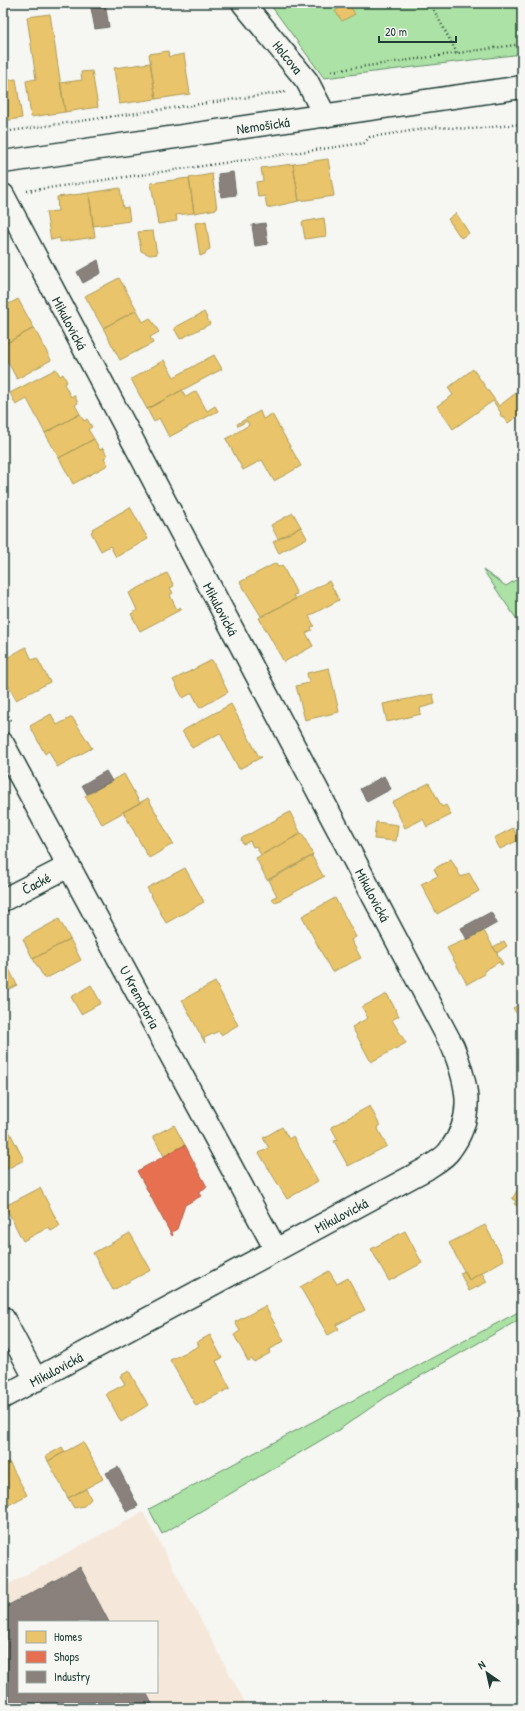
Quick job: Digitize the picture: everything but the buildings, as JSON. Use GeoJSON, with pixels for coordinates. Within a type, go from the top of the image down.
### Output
{"type":"FeatureCollection","features":[{"type":"Feature","properties":{"kind":"street","name":"Holcova"},"geometry":{"type":"LineString","coordinates":[[243,3],[311,88],[325,116]]}},
{"type":"Feature","properties":{"kind":"street","name":"Nemošická"},"geometry":{"type":"LineString","coordinates":[[3,162],[522,87]]}},
{"type":"Feature","properties":{"kind":"street","name":"Mikulovická"},"geometry":{"type":"LineString","coordinates":[[3,195],[453,1047],[464,1076],[468,1110],[462,1131],[450,1152],[426,1169],[3,1397]]}},
{"type":"Feature","properties":{"kind":"street","name":"U Krematoria"},"geometry":{"type":"LineString","coordinates":[[3,744],[276,1250]]}},
{"type":"Feature","properties":{"kind":"street","name":"Čacké"},"geometry":{"type":"LineString","coordinates":[[3,900],[68,866]]}},
{"type":"Feature","properties":{"kind":"street"},"geometry":{"type":"LineString","coordinates":[[3,1318],[36,1380]]}},
{"type":"Feature","properties":{"kind":"path"},"geometry":{"type":"LineString","coordinates":[[430,3],[457,53]]}},
{"type":"Feature","properties":{"kind":"path"},"geometry":{"type":"LineString","coordinates":[[332,71],[522,44]]}},
{"type":"Feature","properties":{"kind":"path"},"geometry":{"type":"LineString","coordinates":[[3,132],[311,88]]}},
{"type":"Feature","properties":{"kind":"path"},"geometry":{"type":"LineString","coordinates":[[26,191],[364,143],[370,137],[437,127],[472,129],[522,124]]}},
{"type":"Feature","properties":{"kind":"shaded area"},"geometry":{"type":"Polygon","coordinates":[[[143,1512],[248,1708],[3,1708],[3,1587],[143,1512]]]}},
{"type":"Feature","properties":{"kind":"green space"},"geometry":{"type":"Polygon","coordinates":[[[269,3],[522,3],[522,54],[324,78],[269,3]]]}},
{"type":"Feature","properties":{"kind":"green space"},"geometry":{"type":"Polygon","coordinates":[[[483,570],[506,586],[522,576],[522,627],[483,570]]]}},
{"type":"Feature","properties":{"kind":"green space"},"geometry":{"type":"Polygon","coordinates":[[[522,1310],[522,1318],[417,1378],[386,1397],[340,1429],[162,1534],[149,1509],[522,1310]]]}}]}
